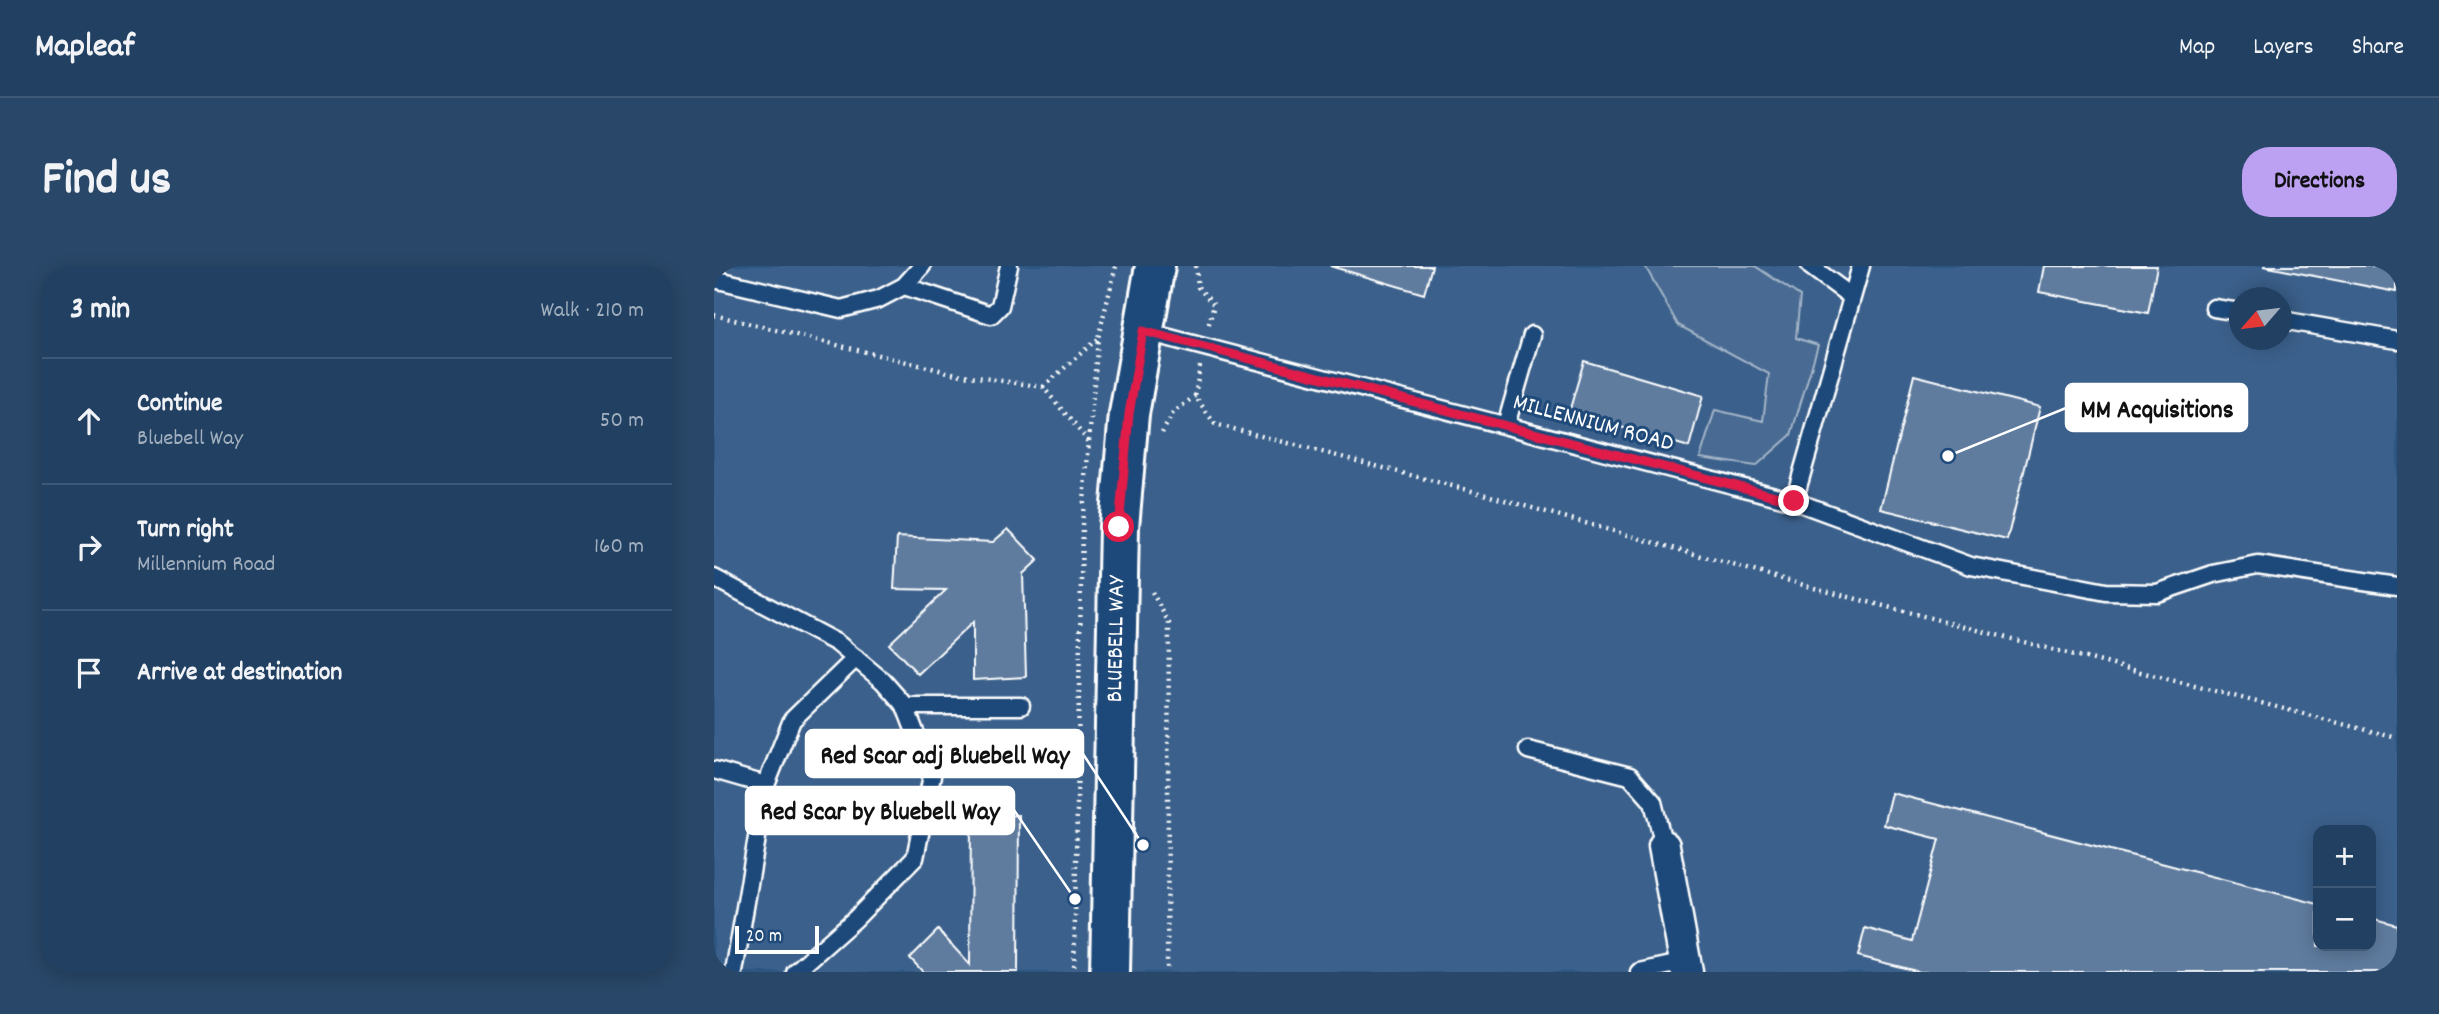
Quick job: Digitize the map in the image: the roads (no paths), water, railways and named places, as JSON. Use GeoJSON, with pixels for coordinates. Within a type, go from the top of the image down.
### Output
{"type":"FeatureCollection","features":[{"type":"Feature","properties":{"kind":"main road","name":"BLUEBELL WAY"},"geometry":{"type":"LineString","coordinates":[[1110,972],[1119,527],[1129,414],[1155,266]]}},
{"type":"Feature","properties":{"kind":"street"},"geometry":{"type":"LineString","coordinates":[[1664,846],[1686,967]]}},
{"type":"Feature","properties":{"kind":"lane"},"geometry":{"type":"LineString","coordinates":[[714,279],[841,309],[879,299],[904,286],[922,266]]}},
{"type":"Feature","properties":{"kind":"lane"},"geometry":{"type":"LineString","coordinates":[[904,286],[992,315],[1000,306],[1009,266]]}},
{"type":"Feature","properties":{"kind":"lane"},"geometry":{"type":"LineString","coordinates":[[1810,266],[1852,297]]}},
{"type":"Feature","properties":{"kind":"lane"},"geometry":{"type":"LineString","coordinates":[[1794,501],[1861,266]]}},
{"type":"Feature","properties":{"kind":"lane"},"geometry":{"type":"LineString","coordinates":[[2214,308],[2229,310]]}},
{"type":"Feature","properties":{"kind":"lane"},"geometry":{"type":"LineString","coordinates":[[2292,322],[2397,340]]}},
{"type":"Feature","properties":{"kind":"lane","name":"MILLENNIUM ROAD"},"geometry":{"type":"LineString","coordinates":[[1143,331],[1794,501],[1970,566],[2106,592],[2157,593],[2213,574],[2258,565],[2397,586]]}},
{"type":"Feature","properties":{"kind":"lane"},"geometry":{"type":"LineString","coordinates":[[1506,425],[1532,335]]}},
{"type":"Feature","properties":{"kind":"lane"},"geometry":{"type":"LineString","coordinates":[[714,578],[837,643],[856,658],[905,706],[932,776],[915,858],[855,919],[795,972]]}},
{"type":"Feature","properties":{"kind":"lane"},"geometry":{"type":"LineString","coordinates":[[734,972],[766,785],[792,720],[856,658]]}},
{"type":"Feature","properties":{"kind":"lane"},"geometry":{"type":"LineString","coordinates":[[905,706],[1021,706]]}},
{"type":"Feature","properties":{"kind":"lane"},"geometry":{"type":"LineString","coordinates":[[1528,750],[1630,776],[1653,802],[1664,846]]}},
{"type":"Feature","properties":{"kind":"lane"},"geometry":{"type":"LineString","coordinates":[[714,770],[766,785]]}},
{"type":"Feature","properties":{"kind":"lane"},"geometry":{"type":"LineString","coordinates":[[1639,972],[1686,967]]}},
{"type":"Feature","properties":{"kind":"place","name":"MM Acquisitions"},"geometry":{"type":"Point","coordinates":[1948,456]}},
{"type":"Feature","properties":{"kind":"place","name":"Red Scar adj Bluebell Way"},"geometry":{"type":"Point","coordinates":[1143,845]}},
{"type":"Feature","properties":{"kind":"place","name":"Red Scar by Bluebell Way"},"geometry":{"type":"Point","coordinates":[1075,899]}}]}
